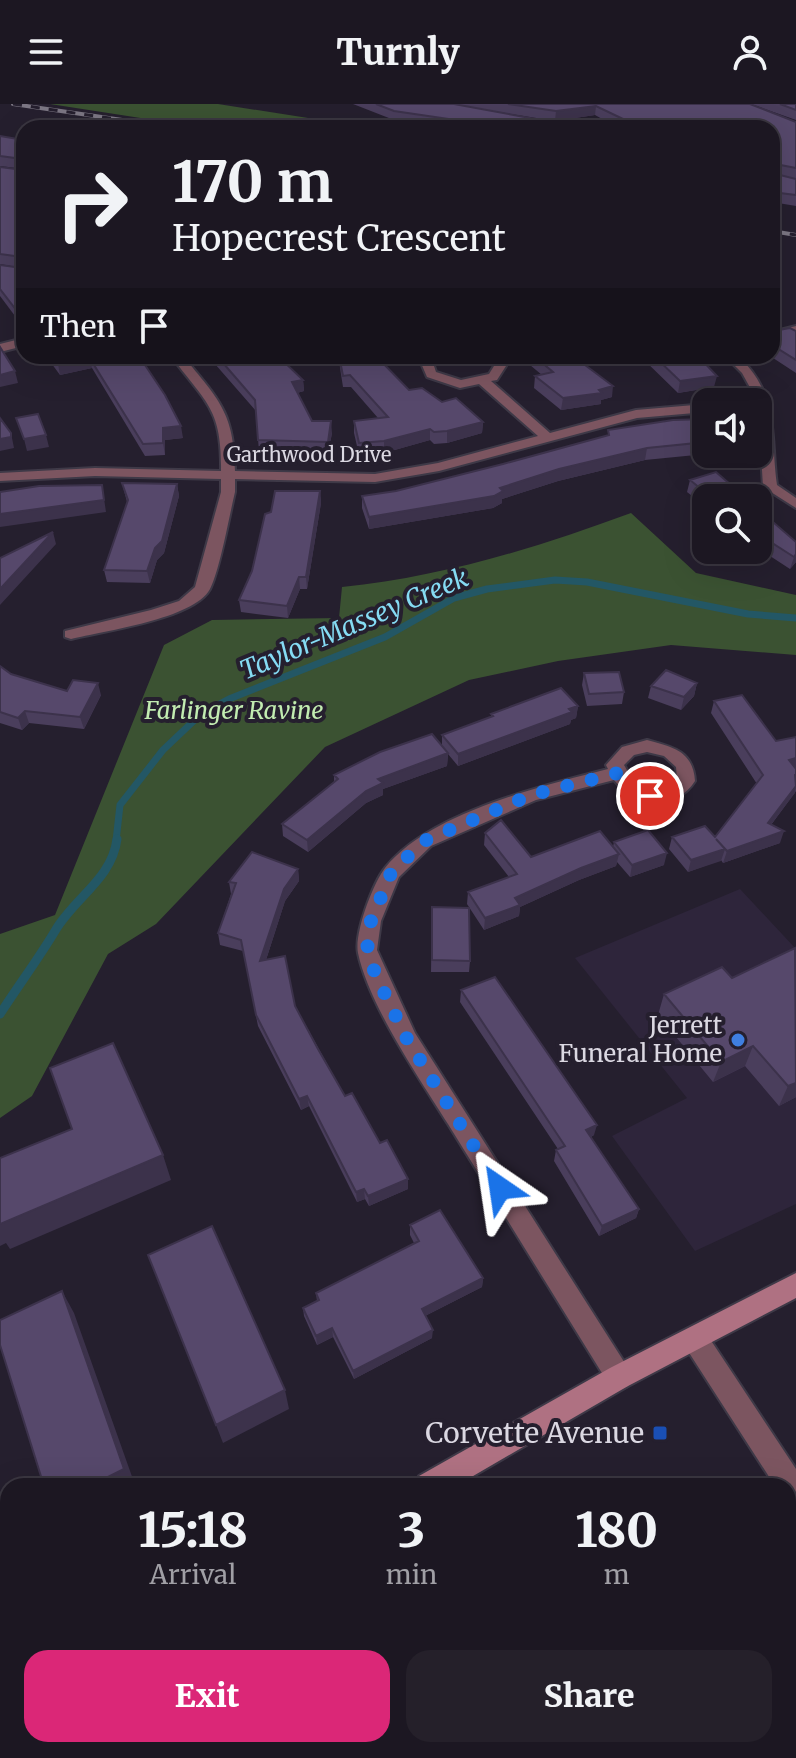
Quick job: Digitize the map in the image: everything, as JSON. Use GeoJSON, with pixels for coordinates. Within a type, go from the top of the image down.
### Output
{"type":"FeatureCollection","features":[{"type":"Feature","properties":{"kind":"main road"},"geometry":{"type":"LineString","coordinates":[[443,1478],[619,1377],[796,1285]]}},
{"type":"Feature","properties":{"kind":"street"},"geometry":{"type":"LineString","coordinates":[[71,634],[156,614],[184,604],[202,589],[228,492],[227,425],[220,410],[183,364]]}},
{"type":"Feature","properties":{"kind":"street"},"geometry":{"type":"LineString","coordinates":[[427,364],[427,369],[439,379],[460,384],[484,382],[498,372],[498,364]]}},
{"type":"Feature","properties":{"kind":"street"},"geometry":{"type":"LineString","coordinates":[[738,364],[756,388]]}},
{"type":"Feature","properties":{"kind":"street"},"geometry":{"type":"LineString","coordinates":[[484,382],[546,436]]}},
{"type":"Feature","properties":{"kind":"street","name":"Garthwood Drive"},"geometry":{"type":"LineString","coordinates":[[0,477],[95,472],[375,478],[439,467],[636,414],[692,409]]}},
{"type":"Feature","properties":{"kind":"street"},"geometry":{"type":"LineString","coordinates":[[769,468],[770,487],[796,504]]}},
{"type":"Feature","properties":{"kind":"street"},"geometry":{"type":"LineString","coordinates":[[618,773],[531,795],[424,841],[391,873],[371,921],[367,950],[376,976],[407,1039],[619,1377]]}},
{"type":"Feature","properties":{"kind":"street"},"geometry":{"type":"LineString","coordinates":[[695,1339],[786,1478]]}},
{"type":"Feature","properties":{"kind":"shaded area"},"geometry":{"type":"Polygon","coordinates":[[[740,889],[796,949],[796,1204],[695,1251],[612,1136],[687,1098],[575,958],[740,889]]]}},
{"type":"Feature","properties":{"kind":"green space"},"geometry":{"type":"Polygon","coordinates":[[[50,104],[218,104],[321,120],[153,120],[50,104]]]}},
{"type":"Feature","properties":{"kind":"green space","name":"Farlinger Ravine"},"geometry":{"type":"Polygon","coordinates":[[[631,513],[696,573],[796,595],[796,655],[671,645],[558,661],[469,680],[325,747],[156,924],[108,954],[32,1096],[0,1118],[0,934],[55,915],[164,645],[212,620],[339,618],[342,587],[416,576],[488,559],[631,513]]]}},
{"type":"Feature","properties":{"kind":"building"},"geometry":{"type":"Polygon","coordinates":[[[376,104],[454,104],[541,120],[455,120],[394,111],[376,104]]]}},
{"type":"Feature","properties":{"kind":"building"},"geometry":{"type":"Polygon","coordinates":[[[508,104],[750,104],[796,122],[796,168],[780,165],[780,120],[584,120],[623,119],[596,106],[556,111],[508,104]]]}},
{"type":"Feature","properties":{"kind":"building"},"geometry":{"type":"Polygon","coordinates":[[[780,104],[796,104],[796,110],[780,104]]]}},
{"type":"Feature","properties":{"kind":"building"},"geometry":{"type":"Polygon","coordinates":[[[0,136],[16,139],[16,158],[0,156],[0,136]]]}},
{"type":"Feature","properties":{"kind":"building"},"geometry":{"type":"Polygon","coordinates":[[[0,167],[16,169],[16,256],[0,254],[0,167]]]}},
{"type":"Feature","properties":{"kind":"building"},"geometry":{"type":"Polygon","coordinates":[[[780,175],[796,179],[796,195],[780,193],[780,175]]]}},
{"type":"Feature","properties":{"kind":"building"},"geometry":{"type":"Polygon","coordinates":[[[0,265],[16,267],[16,310],[0,289],[0,265]]]}},
{"type":"Feature","properties":{"kind":"building"},"geometry":{"type":"Polygon","coordinates":[[[790,328],[796,331],[796,360],[780,350],[780,330],[790,328]]]}},
{"type":"Feature","properties":{"kind":"building"},"geometry":{"type":"Polygon","coordinates":[[[0,347],[15,371],[0,375],[0,347]]]}},
{"type":"Feature","properties":{"kind":"building"},"geometry":{"type":"Polygon","coordinates":[[[93,364],[144,364],[165,395],[181,426],[163,428],[163,443],[143,444],[93,364]]]}},
{"type":"Feature","properties":{"kind":"building"},"geometry":{"type":"Polygon","coordinates":[[[224,364],[286,364],[303,380],[292,382],[312,421],[331,421],[328,442],[258,440],[255,400],[224,364]]]}},
{"type":"Feature","properties":{"kind":"building"},"geometry":{"type":"Polygon","coordinates":[[[341,364],[384,364],[409,390],[422,388],[442,402],[456,398],[483,422],[447,431],[434,432],[430,429],[384,441],[359,443],[354,421],[388,417],[350,375],[343,376],[341,364]]]}},
{"type":"Feature","properties":{"kind":"building"},"geometry":{"type":"Polygon","coordinates":[[[544,364],[584,364],[613,386],[599,390],[602,393],[563,398],[535,376],[553,372],[544,364]]]}},
{"type":"Feature","properties":{"kind":"building"},"geometry":{"type":"Polygon","coordinates":[[[662,364],[706,364],[717,376],[680,381],[662,364]]]}},
{"type":"Feature","properties":{"kind":"building"},"geometry":{"type":"Polygon","coordinates":[[[38,414],[46,435],[24,439],[16,418],[38,414]]]}},
{"type":"Feature","properties":{"kind":"building"},"geometry":{"type":"Polygon","coordinates":[[[0,418],[11,433],[11,437],[0,439],[0,418]]]}},
{"type":"Feature","properties":{"kind":"building"},"geometry":{"type":"Polygon","coordinates":[[[692,419],[692,443],[647,448],[559,469],[500,488],[503,491],[494,496],[369,517],[362,496],[396,491],[503,464],[609,435],[608,430],[692,419]]]}},
{"type":"Feature","properties":{"kind":"building"},"geometry":{"type":"Polygon","coordinates":[[[716,472],[730,484],[695,484],[690,480],[716,472]]]}},
{"type":"Feature","properties":{"kind":"building"},"geometry":{"type":"Polygon","coordinates":[[[122,483],[177,484],[162,541],[155,548],[147,571],[104,570],[128,500],[122,483]]]}},
{"type":"Feature","properties":{"kind":"building"},"geometry":{"type":"Polygon","coordinates":[[[102,485],[104,500],[0,514],[0,492],[39,486],[102,485]]]}},
{"type":"Feature","properties":{"kind":"building"},"geometry":{"type":"Polygon","coordinates":[[[275,491],[320,491],[306,577],[299,577],[287,606],[239,600],[252,571],[265,514],[271,512],[275,491]]]}},
{"type":"Feature","properties":{"kind":"building"},"geometry":{"type":"Polygon","coordinates":[[[772,521],[796,542],[794,557],[772,543],[772,521]]]}},
{"type":"Feature","properties":{"kind":"building"},"geometry":{"type":"Polygon","coordinates":[[[53,532],[0,589],[0,558],[53,532]]]}},
{"type":"Feature","properties":{"kind":"building"},"geometry":{"type":"Polygon","coordinates":[[[0,666],[11,674],[67,691],[73,680],[98,683],[80,717],[25,711],[18,718],[0,712],[0,666]]]}},
{"type":"Feature","properties":{"kind":"building"},"geometry":{"type":"Polygon","coordinates":[[[666,670],[697,683],[684,697],[651,686],[666,670]]]}},
{"type":"Feature","properties":{"kind":"building"},"geometry":{"type":"Polygon","coordinates":[[[619,672],[624,692],[589,694],[584,673],[619,672]]]}},
{"type":"Feature","properties":{"kind":"building"},"geometry":{"type":"Polygon","coordinates":[[[561,688],[578,706],[569,709],[572,712],[458,754],[442,735],[493,716],[491,714],[561,688]]]}},
{"type":"Feature","properties":{"kind":"building"},"geometry":{"type":"Polygon","coordinates":[[[742,695],[776,741],[796,737],[796,758],[789,760],[796,769],[796,786],[768,823],[784,831],[727,851],[716,839],[725,849],[691,860],[672,837],[705,826],[715,837],[763,775],[714,701],[742,695]]]}},
{"type":"Feature","properties":{"kind":"building"},"geometry":{"type":"Polygon","coordinates":[[[432,734],[448,753],[378,779],[383,783],[366,791],[307,840],[282,824],[338,779],[334,775],[380,752],[432,734]]]}},
{"type":"Feature","properties":{"kind":"building"},"geometry":{"type":"Polygon","coordinates":[[[501,820],[531,857],[600,831],[619,854],[515,898],[520,905],[485,918],[468,892],[517,874],[485,833],[501,820]]]}},
{"type":"Feature","properties":{"kind":"building"},"geometry":{"type":"Polygon","coordinates":[[[648,830],[667,853],[632,865],[614,842],[648,830]]]}},
{"type":"Feature","properties":{"kind":"building"},"geometry":{"type":"Polygon","coordinates":[[[252,852],[298,869],[284,889],[260,961],[285,956],[295,1006],[318,1049],[345,1096],[352,1093],[380,1143],[387,1140],[408,1179],[368,1196],[364,1189],[356,1192],[307,1096],[299,1099],[256,1015],[241,940],[218,933],[236,883],[229,882],[252,852]]]}},
{"type":"Feature","properties":{"kind":"building"},"geometry":{"type":"Polygon","coordinates":[[[432,907],[469,908],[470,961],[432,960],[432,907]]]}},
{"type":"Feature","properties":{"kind":"building","name":"Jerrett Funeral Home"},"geometry":{"type":"Polygon","coordinates":[[[795,948],[796,1083],[788,1086],[753,1046],[721,1062],[664,994],[722,967],[732,978],[795,948]]]}},
{"type":"Feature","properties":{"kind":"building"},"geometry":{"type":"Polygon","coordinates":[[[495,977],[597,1125],[586,1130],[639,1209],[602,1226],[556,1150],[565,1146],[461,990],[495,977]]]}},
{"type":"Feature","properties":{"kind":"building"},"geometry":{"type":"Polygon","coordinates":[[[113,1043],[163,1155],[0,1224],[0,1158],[72,1129],[50,1068],[113,1043]]]}},
{"type":"Feature","properties":{"kind":"building"},"geometry":{"type":"Polygon","coordinates":[[[440,1210],[483,1278],[422,1309],[433,1330],[353,1371],[332,1328],[316,1336],[303,1308],[319,1300],[316,1293],[419,1241],[410,1225],[440,1210]]]}},
{"type":"Feature","properties":{"kind":"building"},"geometry":{"type":"Polygon","coordinates":[[[212,1226],[285,1390],[216,1425],[148,1255],[212,1226]]]}},
{"type":"Feature","properties":{"kind":"building"},"geometry":{"type":"Polygon","coordinates":[[[62,1291],[124,1469],[106,1478],[42,1478],[0,1345],[0,1320],[62,1291]]]}},
{"type":"Feature","properties":{"kind":"waterway","name":"Taylor-Massey Creek"},"geometry":{"type":"LineString","coordinates":[[116,841],[120,805],[163,750],[201,714],[229,699],[385,637],[454,598],[487,589],[555,580],[587,582],[748,614],[796,618]]}},
{"type":"Feature","properties":{"kind":"waterway","name":"Taylor-Massey Creek"},"geometry":{"type":"LineString","coordinates":[[0,1014],[63,919],[108,866],[117,839]]}},
{"type":"Feature","properties":{"kind":"railway"},"geometry":{"type":"LineString","coordinates":[[13,104],[122,120]]}},
{"type":"Feature","properties":{"kind":"railway"},"geometry":{"type":"LineString","coordinates":[[780,232],[796,235]]}},
{"type":"Feature","properties":{"kind":"place","name":"Jerrett Funeral Home"},"geometry":{"type":"Point","coordinates":[738,1040]}},
{"type":"Feature","properties":{"kind":"place","name":"Corvette Avenue"},"geometry":{"type":"Point","coordinates":[660,1433]}},
{"type":"Feature","properties":{"kind":"route"},"geometry":{"type":"LineString","coordinates":[[500,1188],[407,1039],[376,976],[367,950],[371,921],[382,892],[403,857],[424,841],[531,795],[618,773],[620,781],[628,788],[650,796]]}}]}
